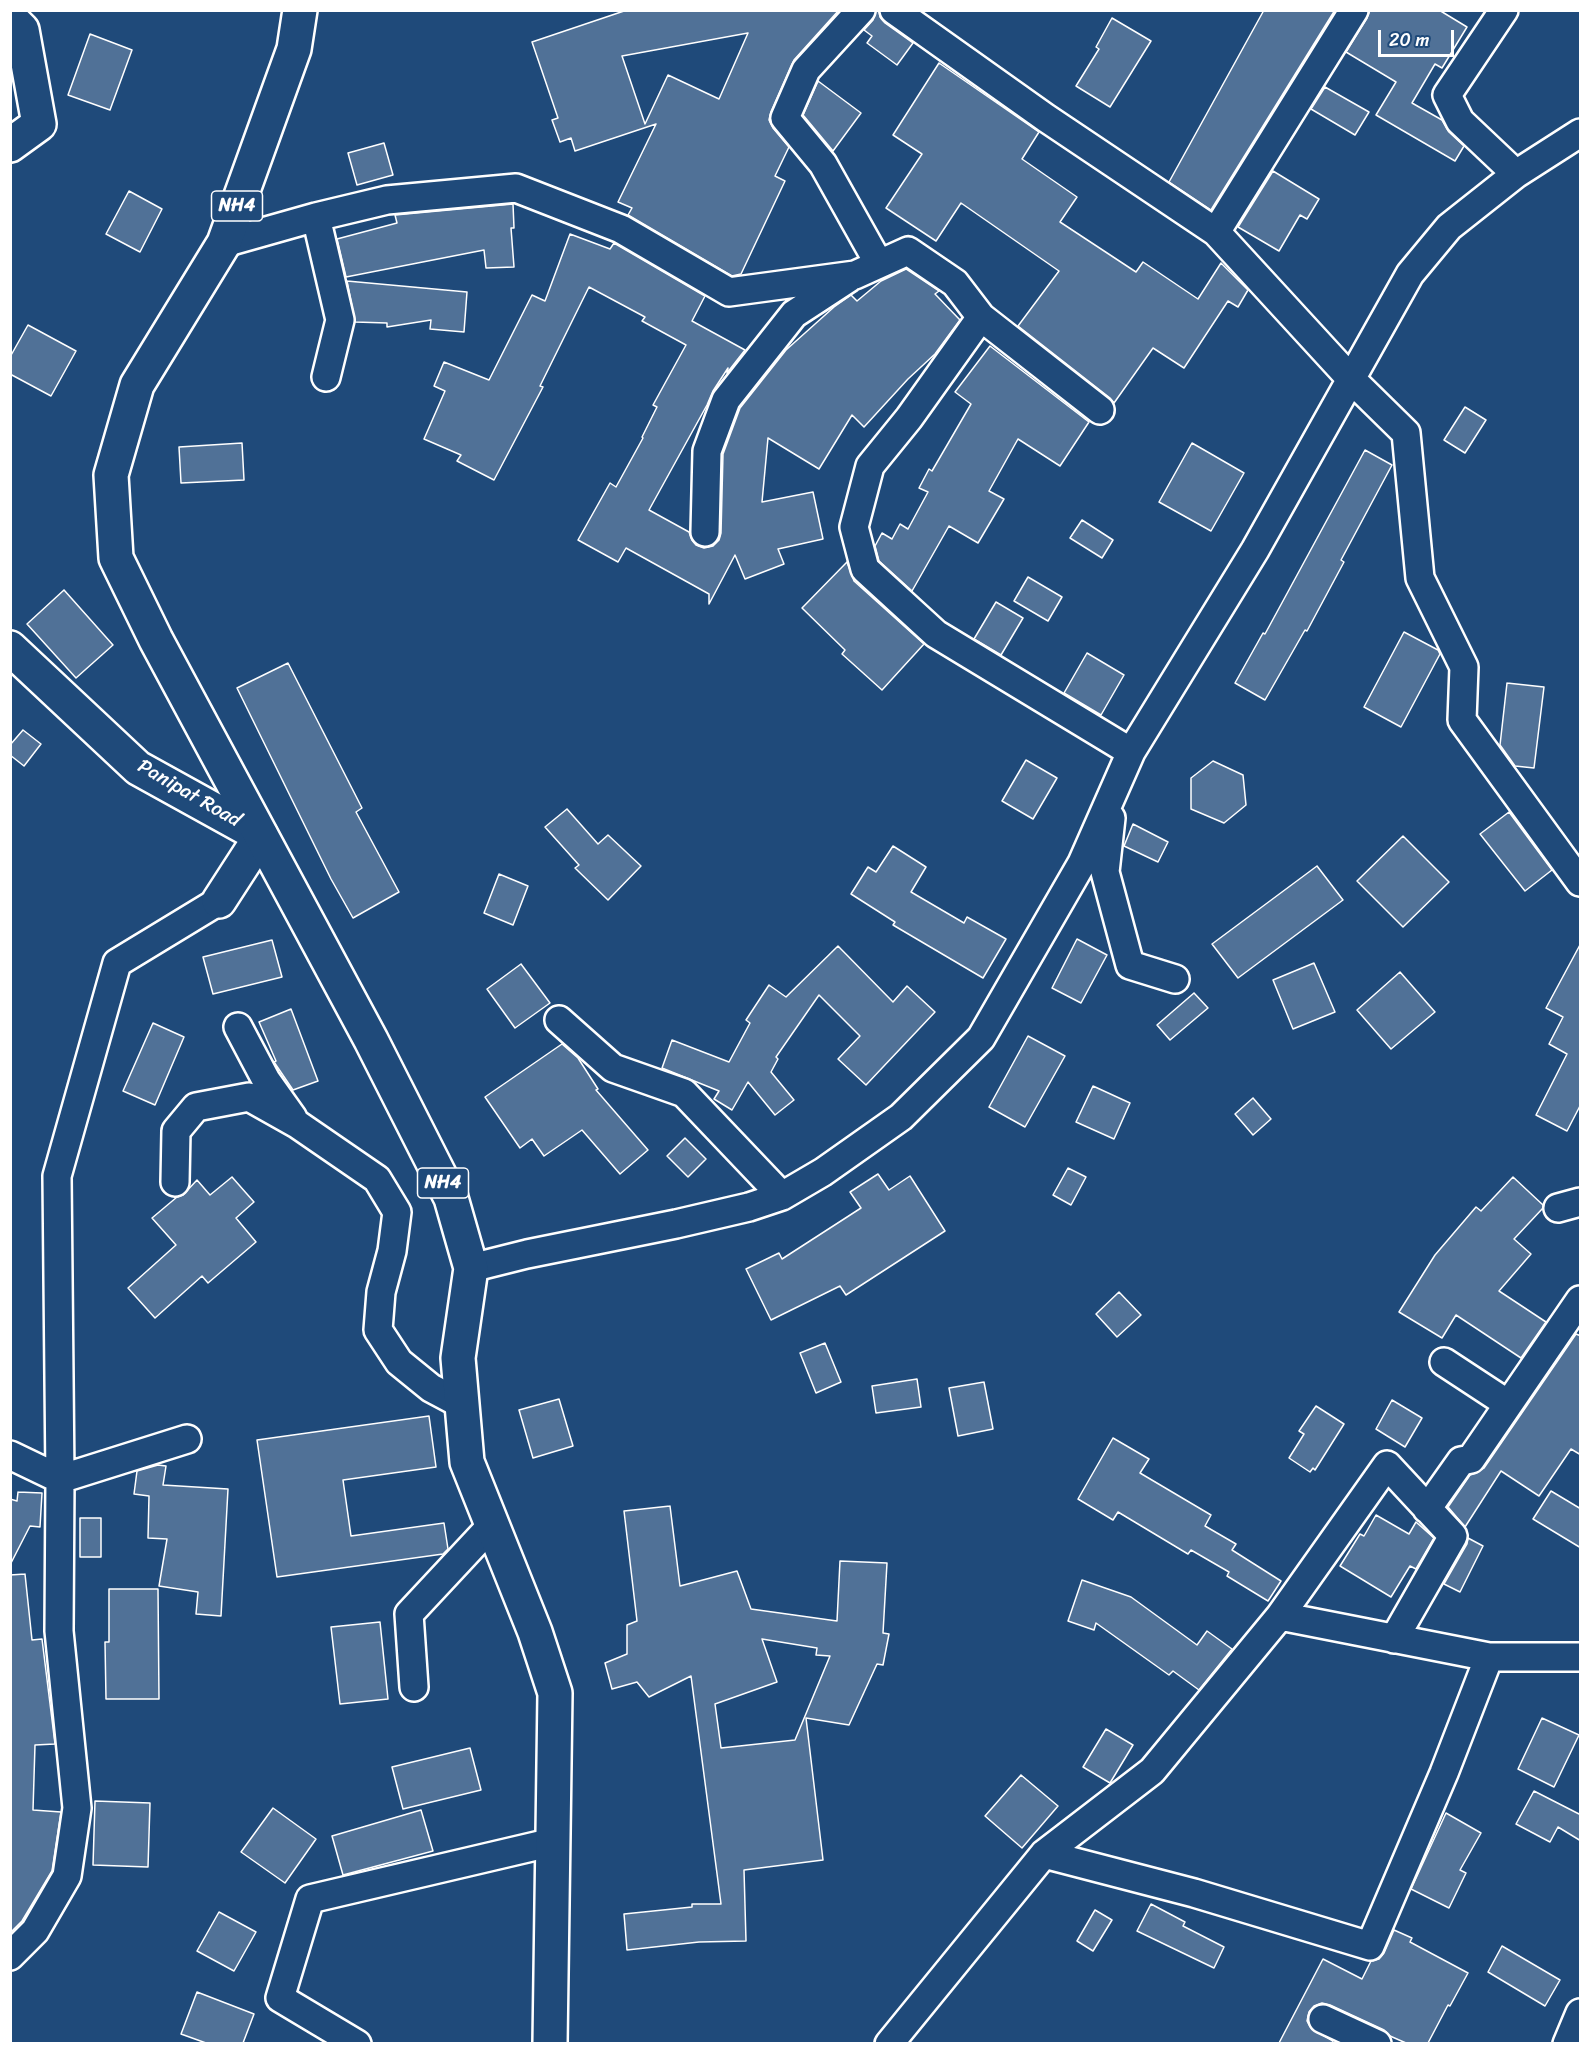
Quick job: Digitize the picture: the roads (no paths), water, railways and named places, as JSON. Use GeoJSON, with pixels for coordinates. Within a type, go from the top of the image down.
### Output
{"type":"FeatureCollection","features":[{"type":"Feature","properties":{"kind":"main road","name":"NH4"},"geometry":{"type":"LineString","coordinates":[[300,10],[294,49],[224,243],[137,385],[111,475],[116,558],[156,640],[370,1040],[451,1198],[471,1268],[458,1358],[468,1462],[535,1632],[555,1693],[550,2043]]}},
{"type":"Feature","properties":{"kind":"main road"},"geometry":{"type":"LineString","coordinates":[[10,18],[22,30],[39,124],[10,145]]}},
{"type":"Feature","properties":{"kind":"main road","name":"Panipat Road"},"geometry":{"type":"LineString","coordinates":[[10,648],[138,768],[261,836],[219,901]]}},
{"type":"Feature","properties":{"kind":"street"},"geometry":{"type":"LineString","coordinates":[[861,10],[806,70],[785,118],[823,164],[867,269]]}},
{"type":"Feature","properties":{"kind":"street"},"geometry":{"type":"LineString","coordinates":[[894,10],[1046,118],[1216,232],[1351,379],[1406,433],[1420,578],[1464,667],[1462,720],[1581,882]]}},
{"type":"Feature","properties":{"kind":"street"},"geometry":{"type":"LineString","coordinates":[[1216,232],[1354,10]]}},
{"type":"Feature","properties":{"kind":"street"},"geometry":{"type":"LineString","coordinates":[[1504,10],[1447,95],[1460,121],[1516,174]]}},
{"type":"Feature","properties":{"kind":"street"},"geometry":{"type":"LineString","coordinates":[[471,1268],[527,1254],[676,1224],[748,1207],[782,1196],[823,1172],[901,1117],[981,1038],[1082,863],[1131,752],[1255,550],[1410,274],[1449,227],[1516,174],[1581,133]]}},
{"type":"Feature","properties":{"kind":"street"},"geometry":{"type":"LineString","coordinates":[[224,243],[387,200],[516,188],[621,229],[729,292],[867,269]]}},
{"type":"Feature","properties":{"kind":"street"},"geometry":{"type":"LineString","coordinates":[[316,218],[340,320],[326,377]]}},
{"type":"Feature","properties":{"kind":"street"},"geometry":{"type":"LineString","coordinates":[[705,532],[707,451],[726,400],[794,314],[867,269],[908,251],[956,283],[981,317],[1100,410]]}},
{"type":"Feature","properties":{"kind":"street"},"geometry":{"type":"LineString","coordinates":[[981,317],[909,418],[870,466],[854,527],[865,568],[936,634],[1131,752]]}},
{"type":"Feature","properties":{"kind":"street"},"geometry":{"type":"LineString","coordinates":[[1115,787],[1105,872],[1130,965],[1175,979]]}},
{"type":"Feature","properties":{"kind":"street"},"geometry":{"type":"LineString","coordinates":[[10,1956],[35,1931],[67,1876],[77,1808],[59,1631],[57,1176],[117,963],[219,901]]}},
{"type":"Feature","properties":{"kind":"street"},"geometry":{"type":"LineString","coordinates":[[559,1020],[613,1068],[684,1093],[782,1196]]}},
{"type":"Feature","properties":{"kind":"street"},"geometry":{"type":"LineString","coordinates":[[238,1027],[266,1080],[297,1124]]}},
{"type":"Feature","properties":{"kind":"street"},"geometry":{"type":"LineString","coordinates":[[175,1182],[176,1131],[196,1107],[249,1097],[297,1124],[377,1179],[397,1212],[392,1251],[381,1292],[378,1330],[399,1362],[431,1388],[462,1405]]}},
{"type":"Feature","properties":{"kind":"street"},"geometry":{"type":"LineString","coordinates":[[1427,1509],[1461,1461],[1471,1459],[1581,1300]]}},
{"type":"Feature","properties":{"kind":"street"},"geometry":{"type":"LineString","coordinates":[[1444,1362],[1508,1404]]}},
{"type":"Feature","properties":{"kind":"street"},"geometry":{"type":"LineString","coordinates":[[10,1455],[60,1479],[187,1439]]}},
{"type":"Feature","properties":{"kind":"street"},"geometry":{"type":"LineString","coordinates":[[890,2043],[1044,1854],[1152,1772],[1280,1616],[1387,1465],[1453,1536],[1394,1639]]}},
{"type":"Feature","properties":{"kind":"street"},"geometry":{"type":"LineString","coordinates":[[414,1687],[409,1614],[492,1525]]}},
{"type":"Feature","properties":{"kind":"street"},"geometry":{"type":"LineString","coordinates":[[1280,1616],[1489,1657],[1581,1656]]}},
{"type":"Feature","properties":{"kind":"street"},"geometry":{"type":"LineString","coordinates":[[1044,1854],[1194,1893],[1370,1946],[1444,1773],[1489,1657]]}},
{"type":"Feature","properties":{"kind":"street"},"geometry":{"type":"LineString","coordinates":[[357,2043],[280,1998],[310,1899],[553,1842]]}},
{"type":"Feature","properties":{"kind":"street"},"geometry":{"type":"LineString","coordinates":[[1567,2043],[1581,2013]]}},
{"type":"Feature","properties":{"kind":"street"},"geometry":{"type":"LineString","coordinates":[[1323,2019],[1377,2043]]}}]}
